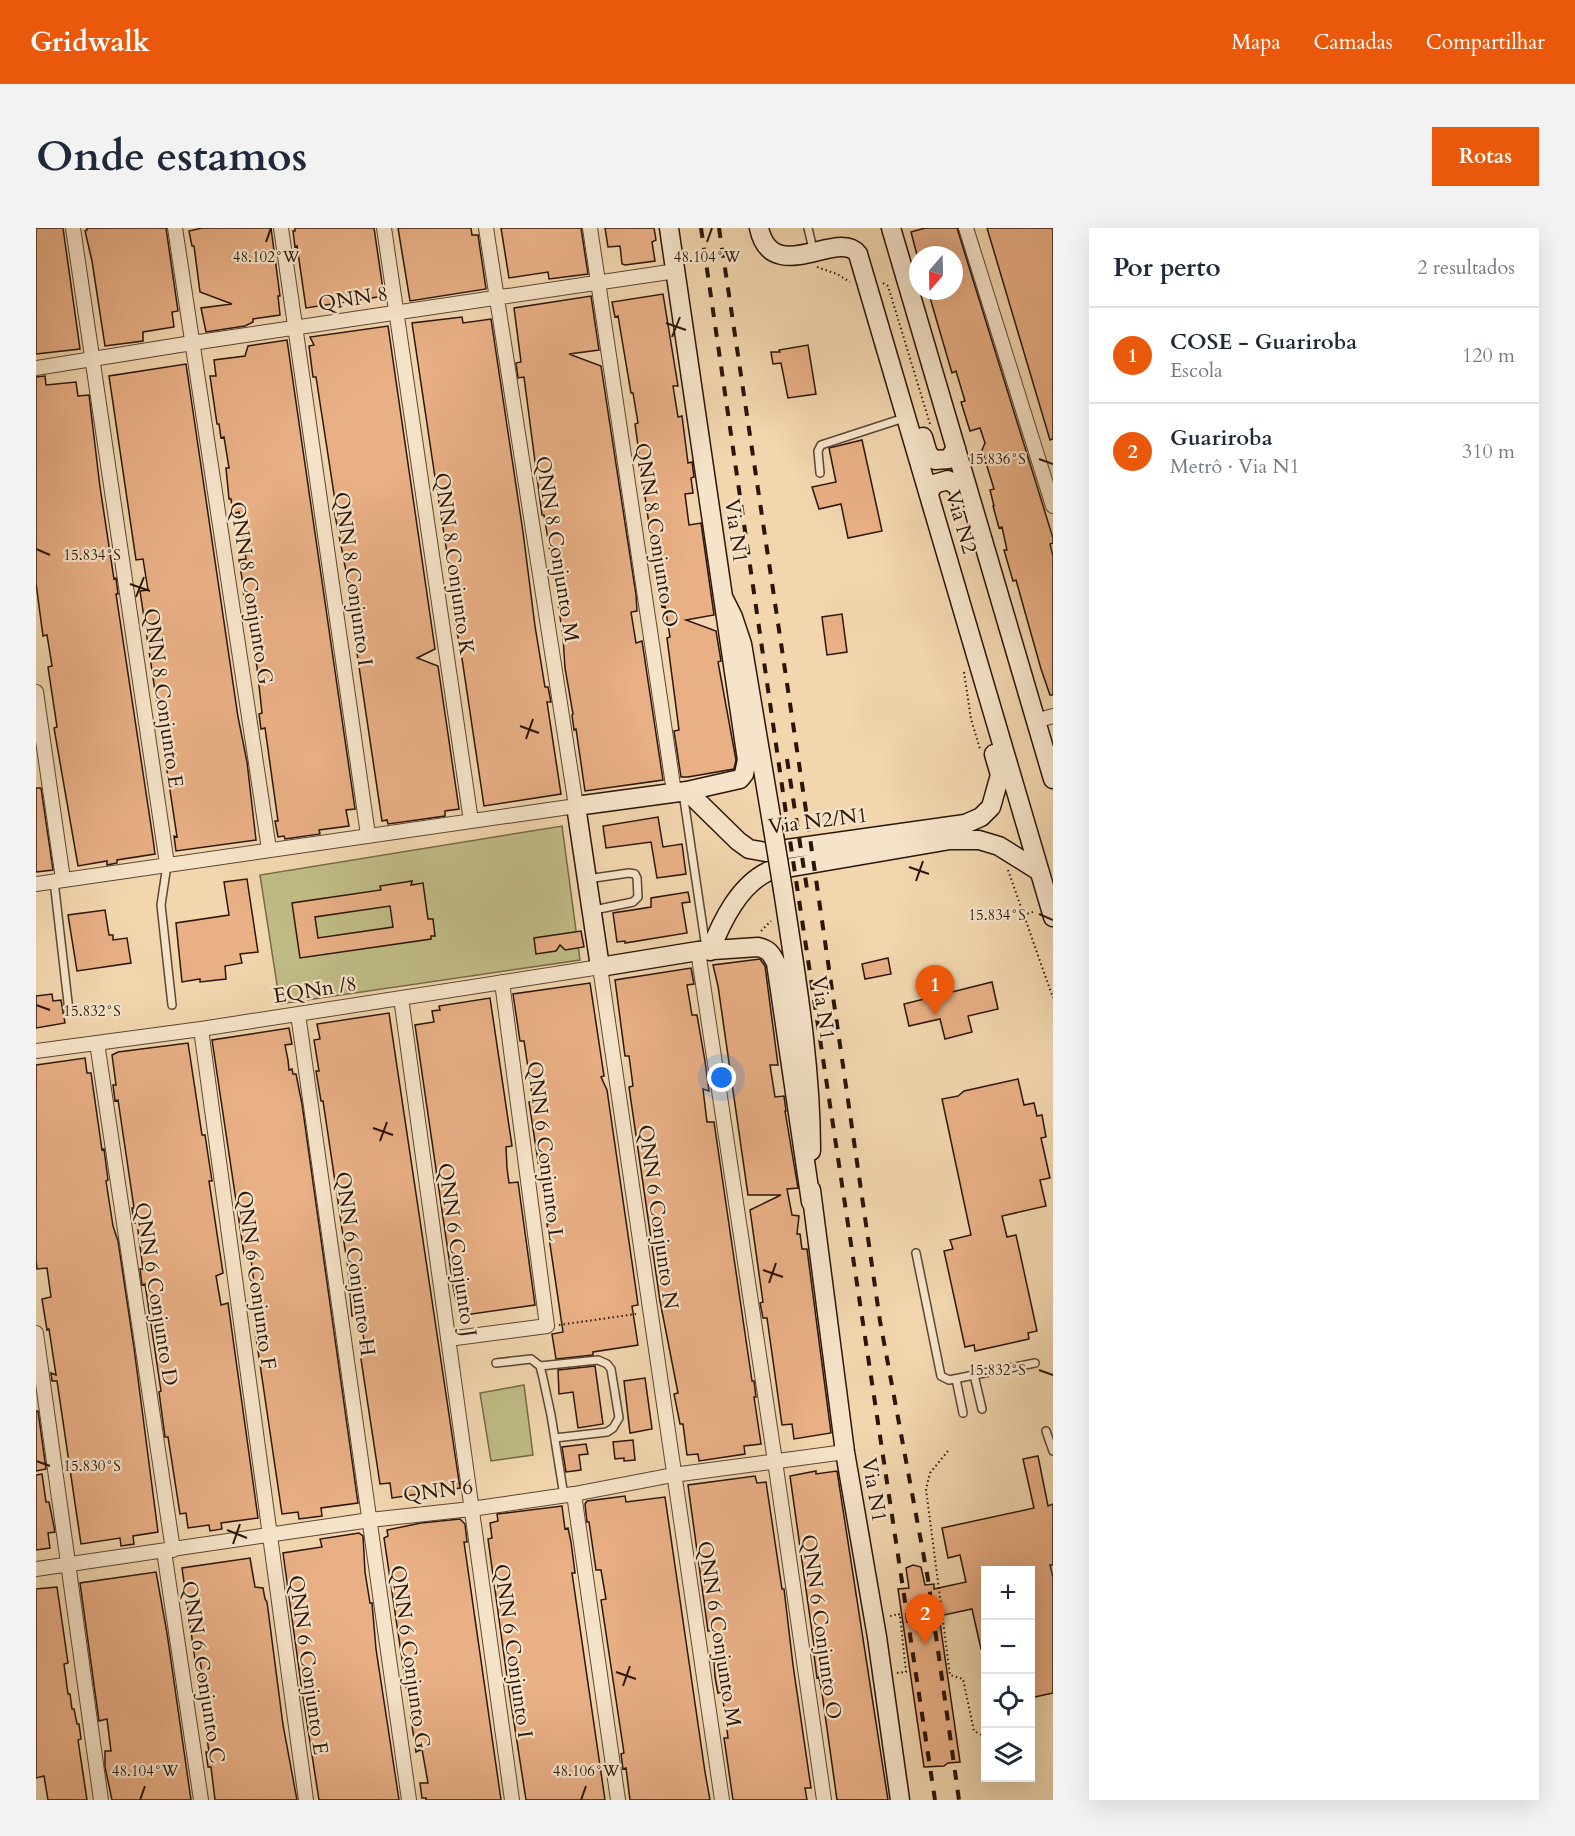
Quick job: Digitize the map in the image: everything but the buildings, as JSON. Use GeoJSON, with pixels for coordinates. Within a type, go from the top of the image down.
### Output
{"type":"FeatureCollection","features":[{"type":"Feature","properties":{"kind":"main road","name":"Via N1"},"geometry":{"type":"LineString","coordinates":[[669,228],[723,597],[742,644],[804,1029],[812,1101],[811,1202],[845,1452],[900,1800]]}},
{"type":"Feature","properties":{"kind":"main road","name":"Via N2"},"geometry":{"type":"LineString","coordinates":[[759,228],[763,241],[773,250],[783,254],[812,258],[841,243],[853,247],[858,254],[929,493],[971,665],[1040,871],[1053,917]]}},
{"type":"Feature","properties":{"kind":"main road","name":"Via N2"},"geometry":{"type":"LineString","coordinates":[[891,228],[1005,615],[1044,718],[1053,779]]}},
{"type":"Feature","properties":{"kind":"main road"},"geometry":{"type":"LineString","coordinates":[[875,313],[900,363],[928,454],[935,460],[944,461],[952,456],[956,448]]}},
{"type":"Feature","properties":{"kind":"main road"},"geometry":{"type":"LineString","coordinates":[[929,493],[934,484],[943,480],[952,481],[958,487],[982,575],[1005,615]]}},
{"type":"Feature","properties":{"kind":"main road"},"geometry":{"type":"LineString","coordinates":[[723,597],[747,760],[744,774],[740,779],[681,791],[576,806],[591,911],[600,967],[705,951],[758,947],[766,949],[776,963],[811,1202]]}},
{"type":"Feature","properties":{"kind":"main road","name":"Via N2/N1"},"geometry":{"type":"LineString","coordinates":[[681,791],[749,849],[766,852],[965,824],[981,817],[991,807],[1000,775],[971,665]]}},
{"type":"Feature","properties":{"kind":"main road"},"geometry":{"type":"LineString","coordinates":[[705,951],[745,889],[757,877],[769,871],[950,840],[979,840],[999,846],[1040,871]]}},
{"type":"Feature","properties":{"kind":"street","name":"QNN 8 Conjunto E"},"geometry":{"type":"LineString","coordinates":[[73,228],[167,864]]}},
{"type":"Feature","properties":{"kind":"street","name":"QNN 8 Conjunto G"},"geometry":{"type":"LineString","coordinates":[[176,228],[269,849]]}},
{"type":"Feature","properties":{"kind":"street","name":"QNN 8 Conjunto I"},"geometry":{"type":"LineString","coordinates":[[281,228],[368,835]]}},
{"type":"Feature","properties":{"kind":"street","name":"QNN 8 Conjunto K"},"geometry":{"type":"LineString","coordinates":[[384,228],[471,820]]}},
{"type":"Feature","properties":{"kind":"street"},"geometry":{"type":"LineString","coordinates":[[486,228],[496,298]]}},
{"type":"Feature","properties":{"kind":"street","name":"QNN 8 Conjunto O"},"geometry":{"type":"LineString","coordinates":[[590,228],[597,283],[681,791]]}},
{"type":"Feature","properties":{"kind":"street"},"geometry":{"type":"LineString","coordinates":[[966,228],[1053,506]]}},
{"type":"Feature","properties":{"kind":"street","name":"QNN 8"},"geometry":{"type":"LineString","coordinates":[[36,368],[676,272]]}},
{"type":"Feature","properties":{"kind":"street","name":"QNN 8 Conjunto M"},"geometry":{"type":"LineString","coordinates":[[496,298],[576,806]]}},
{"type":"Feature","properties":{"kind":"street"},"geometry":{"type":"LineString","coordinates":[[36,692],[58,880]]}},
{"type":"Feature","properties":{"kind":"street"},"geometry":{"type":"LineString","coordinates":[[36,884],[576,806]]}},
{"type":"Feature","properties":{"kind":"street","name":"QNN 6 Conjunto O"},"geometry":{"type":"LineString","coordinates":[[705,951],[824,1800]]}},
{"type":"Feature","properties":{"kind":"street","name":"EQNn /8"},"geometry":{"type":"LineString","coordinates":[[36,1051],[201,1029],[600,967]]}},
{"type":"Feature","properties":{"kind":"street","name":"QNN 6 Conjunto N"},"geometry":{"type":"LineString","coordinates":[[600,967],[673,1475]]}},
{"type":"Feature","properties":{"kind":"street","name":"QNN 6 Conjunto L"},"geometry":{"type":"LineString","coordinates":[[502,982],[547,1326]]}},
{"type":"Feature","properties":{"kind":"street","name":"QNN 6 Conjunto J"},"geometry":{"type":"LineString","coordinates":[[401,998],[471,1509]]}},
{"type":"Feature","properties":{"kind":"street","name":"QNN 6 Conjunto H"},"geometry":{"type":"LineString","coordinates":[[298,1014],[370,1520]]}},
{"type":"Feature","properties":{"kind":"street","name":"QNN 6 Conjunto F"},"geometry":{"type":"LineString","coordinates":[[201,1029],[270,1536]]}},
{"type":"Feature","properties":{"kind":"street","name":"QNN 6 Conjunto D"},"geometry":{"type":"LineString","coordinates":[[97,1043],[169,1551]]}},
{"type":"Feature","properties":{"kind":"street"},"geometry":{"type":"LineString","coordinates":[[448,1339],[547,1326]]}},
{"type":"Feature","properties":{"kind":"street"},"geometry":{"type":"LineString","coordinates":[[36,1333],[101,1800]]}},
{"type":"Feature","properties":{"kind":"street","name":"QNN 6"},"geometry":{"type":"LineString","coordinates":[[36,1569],[370,1520],[569,1495],[673,1475],[845,1452]]}},
{"type":"Feature","properties":{"kind":"street","name":"QNN 6 Conjunto M"},"geometry":{"type":"LineString","coordinates":[[673,1475],[722,1800]]}},
{"type":"Feature","properties":{"kind":"street"},"geometry":{"type":"LineString","coordinates":[[569,1495],[618,1800]]}},
{"type":"Feature","properties":{"kind":"street","name":"QNN 6 Conjunto I"},"geometry":{"type":"LineString","coordinates":[[471,1509],[512,1800]]}},
{"type":"Feature","properties":{"kind":"street","name":"QNN 6 Conjunto G"},"geometry":{"type":"LineString","coordinates":[[370,1520],[386,1649],[409,1800]]}},
{"type":"Feature","properties":{"kind":"street","name":"QNN 6 Conjunto E"},"geometry":{"type":"LineString","coordinates":[[270,1536],[306,1800]]}},
{"type":"Feature","properties":{"kind":"street","name":"QNN 6 Conjunto C"},"geometry":{"type":"LineString","coordinates":[[169,1551],[201,1800]]}},
{"type":"Feature","properties":{"kind":"lane"},"geometry":{"type":"LineString","coordinates":[[808,228],[812,258]]}},
{"type":"Feature","properties":{"kind":"lane"},"geometry":{"type":"LineString","coordinates":[[820,473],[818,452],[821,445],[906,417]]}},
{"type":"Feature","properties":{"kind":"lane"},"geometry":{"type":"LineString","coordinates":[[681,791],[705,951]]}},
{"type":"Feature","properties":{"kind":"lane"},"geometry":{"type":"LineString","coordinates":[[167,864],[161,905],[172,1005]]}},
{"type":"Feature","properties":{"kind":"lane"},"geometry":{"type":"LineString","coordinates":[[587,879],[629,873],[634,874],[637,878],[638,897],[633,902],[591,911]]}},
{"type":"Feature","properties":{"kind":"lane"},"geometry":{"type":"LineString","coordinates":[[58,880],[69,1011]]}},
{"type":"Feature","properties":{"kind":"lane"},"geometry":{"type":"LineString","coordinates":[[916,1253],[941,1376],[945,1379],[956,1378],[1035,1363]]}},
{"type":"Feature","properties":{"kind":"lane"},"geometry":{"type":"LineString","coordinates":[[495,1363],[531,1359],[540,1366],[569,1495]]}},
{"type":"Feature","properties":{"kind":"lane"},"geometry":{"type":"LineString","coordinates":[[540,1366],[598,1360],[611,1369],[619,1418],[614,1428],[607,1432],[555,1438]]}},
{"type":"Feature","properties":{"kind":"lane"},"geometry":{"type":"LineString","coordinates":[[974,1375],[982,1409]]}},
{"type":"Feature","properties":{"kind":"lane"},"geometry":{"type":"LineString","coordinates":[[956,1378],[963,1413]]}},
{"type":"Feature","properties":{"kind":"lane"},"geometry":{"type":"LineString","coordinates":[[1047,1431],[1053,1451]]}},
{"type":"Feature","properties":{"kind":"path"},"geometry":{"type":"LineString","coordinates":[[812,258],[860,287],[883,282],[888,286],[933,432]]}},
{"type":"Feature","properties":{"kind":"path"},"geometry":{"type":"LineString","coordinates":[[971,665],[971,719],[982,758]]}},
{"type":"Feature","properties":{"kind":"path"},"geometry":{"type":"LineString","coordinates":[[999,846],[1053,998]]}},
{"type":"Feature","properties":{"kind":"path"},"geometry":{"type":"LineString","coordinates":[[759,932],[767,927],[774,915]]}},
{"type":"Feature","properties":{"kind":"path"},"geometry":{"type":"LineString","coordinates":[[547,1326],[651,1312]]}},
{"type":"Feature","properties":{"kind":"path"},"geometry":{"type":"LineString","coordinates":[[948,1451],[930,1473],[926,1489],[950,1675],[963,1679],[974,1731],[981,1734]]}},
{"type":"Feature","properties":{"kind":"path"},"geometry":{"type":"LineString","coordinates":[[882,1675],[906,1672],[900,1617],[899,1614],[889,1618]]}},
{"type":"Feature","properties":{"kind":"shaded area"},"geometry":{"type":"Polygon","coordinates":[[[562,826],[580,960],[280,1004],[260,875],[562,826]]]}},
{"type":"Feature","properties":{"kind":"shaded area"},"geometry":{"type":"Polygon","coordinates":[[[524,1385],[533,1455],[491,1461],[480,1393],[524,1385]]]}},
{"type":"Feature","properties":{"kind":"railway"},"geometry":{"type":"LineString","coordinates":[[701,228],[788,827],[935,1800]]}},
{"type":"Feature","properties":{"kind":"railway"},"geometry":{"type":"LineString","coordinates":[[719,228],[880,1321],[928,1579],[959,1800]]}},
{"type":"Feature","properties":{"kind":"railway"},"geometry":{"type":"LineString","coordinates":[[787,759],[807,889]]}},
{"type":"Feature","properties":{"kind":"place","name":"COSE - Guariroba"},"geometry":{"type":"Point","coordinates":[935,1015]}},
{"type":"Feature","properties":{"kind":"place","name":"Guariroba"},"geometry":{"type":"Point","coordinates":[925,1644]}}]}
